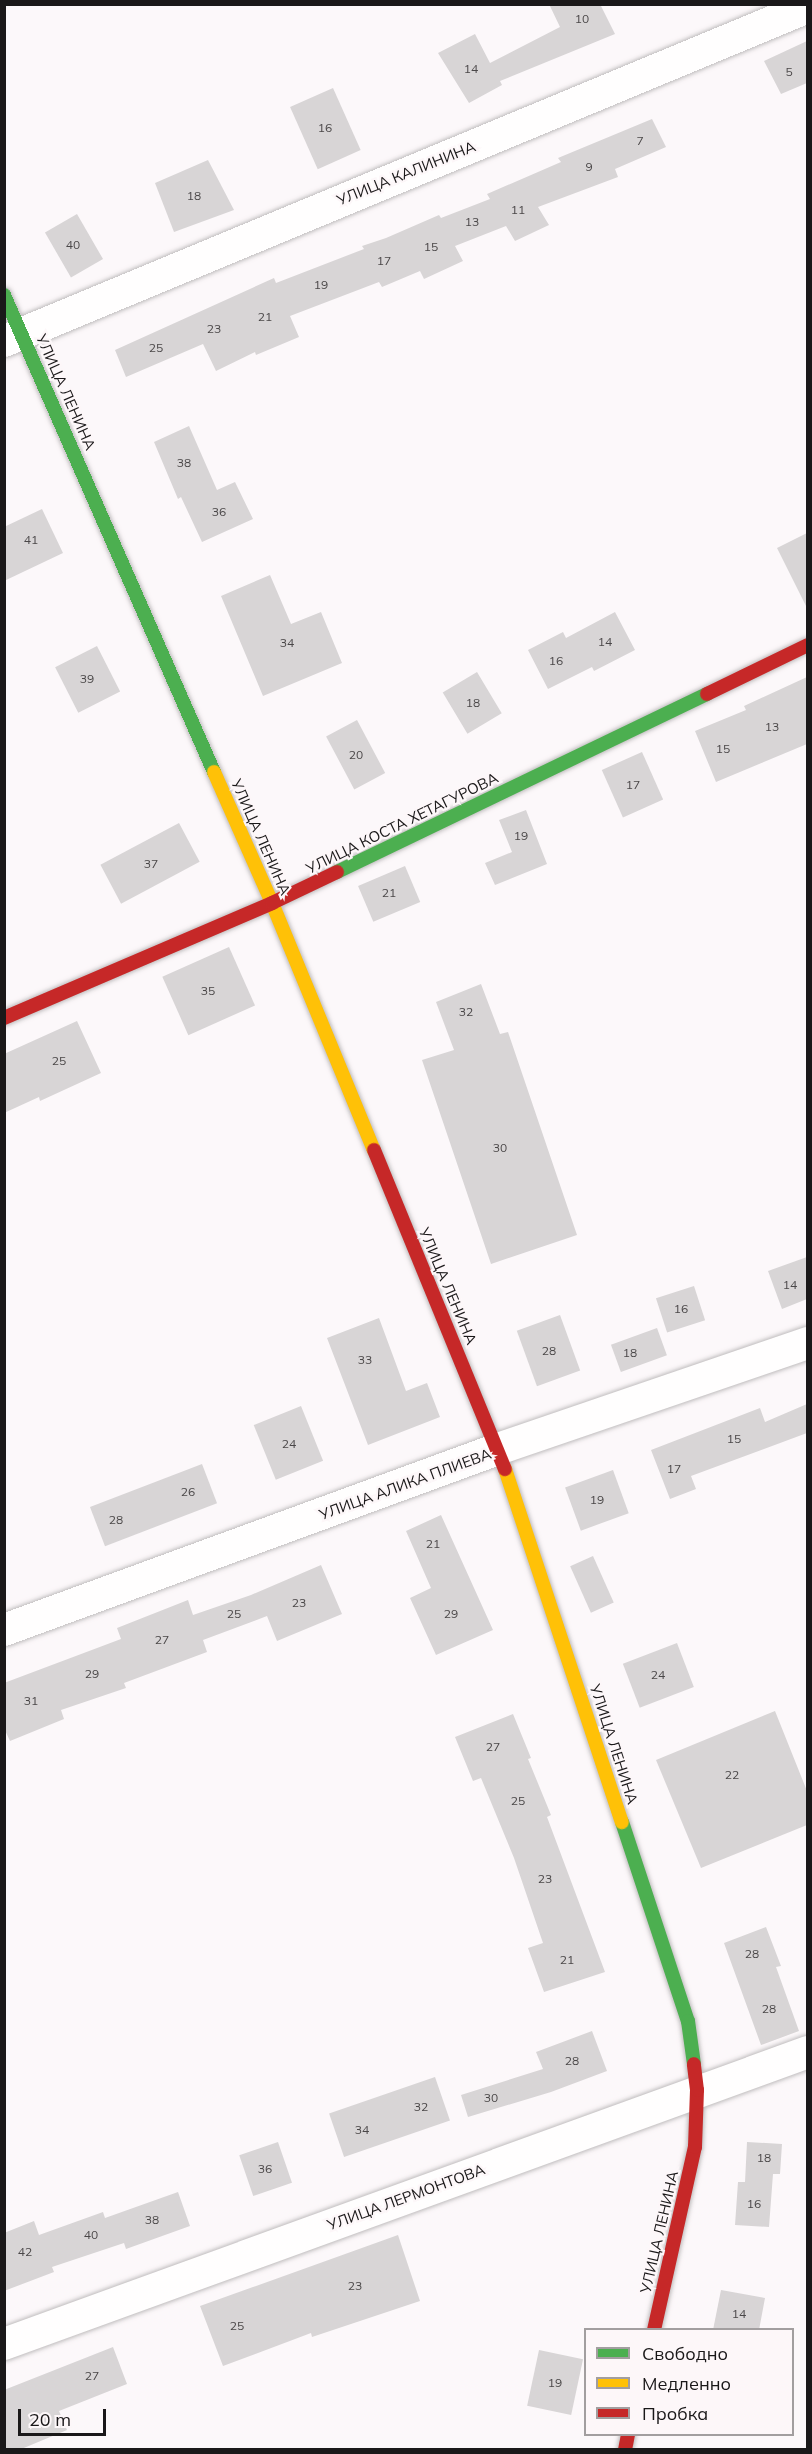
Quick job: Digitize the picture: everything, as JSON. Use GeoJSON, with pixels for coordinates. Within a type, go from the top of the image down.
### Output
{"type":"FeatureCollection","features":[{"type":"Feature","properties":{"kind":"street","name":"УЛИЦА КАЛИНИНА"},"geometry":{"type":"LineString","coordinates":[[13,337],[807,7]]}},
{"type":"Feature","properties":{"kind":"street","name":"УЛИЦА ЛЕНИНА"},"geometry":{"type":"LineString","coordinates":[[4,295],[13,337],[272,903],[498,1449],[688,2021],[697,2090],[695,2147],[654,2328]]}},
{"type":"Feature","properties":{"kind":"street","name":"УЛИЦА КОСТА ХЕТАГУРОВА"},"geometry":{"type":"LineString","coordinates":[[4,1018],[272,903],[807,645]]}},
{"type":"Feature","properties":{"kind":"street","name":"УЛИЦА АЛИКА ПЛИЕВА"},"geometry":{"type":"LineString","coordinates":[[4,1630],[498,1449],[807,1343]]}},
{"type":"Feature","properties":{"kind":"street","name":"УЛИЦА ЛЕРМОНТОВА"},"geometry":{"type":"LineString","coordinates":[[4,2344],[697,2090],[807,2052]]}},
{"type":"Feature","properties":{"kind":"building"},"geometry":{"type":"Polygon","coordinates":[[[549,4],[600,4],[615,34],[500,81],[502,85],[469,103],[438,53],[475,34],[490,63],[560,27],[549,4]]]}},
{"type":"Feature","properties":{"kind":"building"},"geometry":{"type":"Polygon","coordinates":[[[807,41],[807,83],[781,94],[764,61],[807,41]]]}},
{"type":"Feature","properties":{"kind":"building"},"geometry":{"type":"Polygon","coordinates":[[[333,88],[361,150],[318,169],[290,107],[333,88]]]}},
{"type":"Feature","properties":{"kind":"building"},"geometry":{"type":"Polygon","coordinates":[[[652,119],[666,147],[615,169],[618,177],[538,207],[549,225],[515,241],[506,226],[455,246],[463,261],[424,279],[420,271],[382,287],[379,282],[290,316],[299,337],[256,355],[255,352],[216,371],[203,344],[126,377],[115,350],[274,278],[276,283],[364,249],[362,246],[439,215],[441,218],[490,199],[487,194],[561,162],[558,158],[652,119]]]}},
{"type":"Feature","properties":{"kind":"building"},"geometry":{"type":"Polygon","coordinates":[[[208,160],[234,210],[174,232],[155,183],[208,160]]]}},
{"type":"Feature","properties":{"kind":"building"},"geometry":{"type":"Polygon","coordinates":[[[77,214],[103,259],[71,278],[45,232],[77,214]]]}},
{"type":"Feature","properties":{"kind":"building"},"geometry":{"type":"Polygon","coordinates":[[[189,426],[217,490],[235,482],[253,519],[202,542],[181,497],[178,499],[154,442],[189,426]]]}},
{"type":"Feature","properties":{"kind":"building"},"geometry":{"type":"Polygon","coordinates":[[[42,509],[63,553],[4,581],[4,527],[42,509]]]}},
{"type":"Feature","properties":{"kind":"building"},"geometry":{"type":"Polygon","coordinates":[[[807,533],[807,608],[777,548],[807,533]]]}},
{"type":"Feature","properties":{"kind":"building"},"geometry":{"type":"Polygon","coordinates":[[[270,575],[291,624],[321,612],[342,663],[263,696],[221,596],[270,575]]]}},
{"type":"Feature","properties":{"kind":"building"},"geometry":{"type":"Polygon","coordinates":[[[615,612],[635,650],[594,671],[592,667],[548,689],[528,650],[563,632],[566,638],[615,612]]]}},
{"type":"Feature","properties":{"kind":"building"},"geometry":{"type":"Polygon","coordinates":[[[97,646],[120,691],[78,713],[55,667],[97,646]]]}},
{"type":"Feature","properties":{"kind":"building"},"geometry":{"type":"Polygon","coordinates":[[[477,672],[502,713],[467,734],[443,693],[477,672]]]}},
{"type":"Feature","properties":{"kind":"building"},"geometry":{"type":"Polygon","coordinates":[[[807,677],[807,744],[716,782],[695,731],[746,710],[744,706],[807,677]]]}},
{"type":"Feature","properties":{"kind":"building"},"geometry":{"type":"Polygon","coordinates":[[[357,720],[385,773],[354,789],[326,736],[357,720]]]}},
{"type":"Feature","properties":{"kind":"building"},"geometry":{"type":"Polygon","coordinates":[[[642,752],[663,800],[623,817],[602,770],[642,752]]]}},
{"type":"Feature","properties":{"kind":"building"},"geometry":{"type":"Polygon","coordinates":[[[526,810],[547,864],[495,885],[485,863],[512,852],[499,820],[526,810]]]}},
{"type":"Feature","properties":{"kind":"building"},"geometry":{"type":"Polygon","coordinates":[[[179,823],[200,862],[121,904],[100,865],[179,823]]]}},
{"type":"Feature","properties":{"kind":"building"},"geometry":{"type":"Polygon","coordinates":[[[405,866],[420,902],[373,922],[358,886],[405,866]]]}},
{"type":"Feature","properties":{"kind":"building"},"geometry":{"type":"Polygon","coordinates":[[[229,947],[255,1005],[188,1035],[162,977],[229,947]]]}},
{"type":"Feature","properties":{"kind":"building"},"geometry":{"type":"Polygon","coordinates":[[[481,984],[500,1034],[508,1032],[577,1235],[491,1264],[422,1060],[454,1050],[436,1002],[481,984]]]}},
{"type":"Feature","properties":{"kind":"building"},"geometry":{"type":"Polygon","coordinates":[[[77,1021],[101,1073],[40,1101],[39,1097],[4,1113],[4,1054],[77,1021]]]}},
{"type":"Feature","properties":{"kind":"building"},"geometry":{"type":"Polygon","coordinates":[[[807,1257],[807,1299],[782,1309],[768,1271],[807,1257]]]}},
{"type":"Feature","properties":{"kind":"building"},"geometry":{"type":"Polygon","coordinates":[[[694,1286],[705,1320],[667,1333],[656,1298],[694,1286]]]}},
{"type":"Feature","properties":{"kind":"building"},"geometry":{"type":"Polygon","coordinates":[[[560,1315],[580,1370],[537,1386],[517,1331],[560,1315]]]}},
{"type":"Feature","properties":{"kind":"building"},"geometry":{"type":"Polygon","coordinates":[[[379,1318],[406,1391],[427,1383],[440,1417],[368,1445],[327,1338],[379,1318]]]}},
{"type":"Feature","properties":{"kind":"building"},"geometry":{"type":"Polygon","coordinates":[[[657,1328],[667,1355],[621,1372],[611,1345],[657,1328]]]}},
{"type":"Feature","properties":{"kind":"building"},"geometry":{"type":"Polygon","coordinates":[[[807,1404],[807,1433],[691,1476],[696,1489],[670,1499],[651,1450],[760,1408],[765,1422],[807,1404]]]}},
{"type":"Feature","properties":{"kind":"building"},"geometry":{"type":"Polygon","coordinates":[[[301,1406],[323,1461],[276,1480],[254,1425],[301,1406]]]}},
{"type":"Feature","properties":{"kind":"building"},"geometry":{"type":"Polygon","coordinates":[[[202,1464],[217,1503],[105,1546],[90,1507],[202,1464]]]}},
{"type":"Feature","properties":{"kind":"building"},"geometry":{"type":"Polygon","coordinates":[[[613,1470],[629,1513],[581,1531],[565,1487],[613,1470]]]}},
{"type":"Feature","properties":{"kind":"building"},"geometry":{"type":"Polygon","coordinates":[[[441,1515],[493,1630],[436,1655],[410,1598],[431,1588],[406,1531],[441,1515]]]}},
{"type":"Feature","properties":{"kind":"building"},"geometry":{"type":"Polygon","coordinates":[[[593,1556],[614,1603],[591,1613],[570,1566],[593,1556]]]}},
{"type":"Feature","properties":{"kind":"building"},"geometry":{"type":"Polygon","coordinates":[[[321,1565],[342,1614],[277,1641],[267,1616],[203,1640],[207,1652],[124,1683],[126,1688],[61,1710],[64,1719],[10,1741],[4,1728],[4,1683],[121,1639],[117,1628],[188,1600],[193,1615],[251,1595],[321,1565]]]}},
{"type":"Feature","properties":{"kind":"building"},"geometry":{"type":"Polygon","coordinates":[[[677,1643],[694,1687],[640,1708],[623,1664],[677,1643]]]}},
{"type":"Feature","properties":{"kind":"building"},"geometry":{"type":"Polygon","coordinates":[[[775,1711],[807,1791],[807,1825],[701,1868],[656,1760],[775,1711]]]}},
{"type":"Feature","properties":{"kind":"building"},"geometry":{"type":"Polygon","coordinates":[[[513,1714],[531,1758],[528,1759],[551,1815],[547,1817],[605,1972],[544,1992],[528,1948],[543,1943],[514,1858],[481,1778],[473,1781],[455,1737],[513,1714]]]}},
{"type":"Feature","properties":{"kind":"building"},"geometry":{"type":"Polygon","coordinates":[[[766,1927],[781,1966],[776,1967],[799,2031],[761,2045],[724,1943],[766,1927]]]}},
{"type":"Feature","properties":{"kind":"building"},"geometry":{"type":"Polygon","coordinates":[[[592,2031],[607,2071],[551,2092],[468,2117],[461,2095],[543,2069],[536,2052],[592,2031]]]}},
{"type":"Feature","properties":{"kind":"building"},"geometry":{"type":"Polygon","coordinates":[[[435,2077],[450,2120],[344,2157],[329,2113],[435,2077]]]}},
{"type":"Feature","properties":{"kind":"building"},"geometry":{"type":"Polygon","coordinates":[[[278,2142],[292,2183],[253,2196],[239,2155],[278,2142]]]}},
{"type":"Feature","properties":{"kind":"building"},"geometry":{"type":"Polygon","coordinates":[[[747,2142],[782,2144],[780,2174],[773,2174],[769,2227],[735,2225],[738,2182],[745,2182],[747,2142]]]}},
{"type":"Feature","properties":{"kind":"building"},"geometry":{"type":"Polygon","coordinates":[[[178,2192],[190,2226],[126,2249],[124,2243],[52,2267],[54,2272],[4,2291],[4,2233],[34,2221],[39,2235],[103,2212],[105,2218],[178,2192]]]}},
{"type":"Feature","properties":{"kind":"building"},"geometry":{"type":"Polygon","coordinates":[[[398,2235],[420,2301],[312,2337],[311,2333],[223,2366],[200,2306],[398,2235]]]}},
{"type":"Feature","properties":{"kind":"building"},"geometry":{"type":"Polygon","coordinates":[[[721,2290],[765,2298],[759,2328],[713,2328],[721,2290]]]}},
{"type":"Feature","properties":{"kind":"building"},"geometry":{"type":"Polygon","coordinates":[[[113,2347],[127,2384],[59,2411],[67,2430],[19,2450],[4,2450],[4,2390],[113,2347]]]}},
{"type":"Feature","properties":{"kind":"building"},"geometry":{"type":"Polygon","coordinates":[[[539,2350],[583,2359],[571,2415],[527,2406],[539,2350]]]}},
{"type":"Feature","properties":{"kind":"traffic: fast"},"geometry":{"type":"LineString","coordinates":[[4,295],[214,772]]}},
{"type":"Feature","properties":{"kind":"traffic: fast"},"geometry":{"type":"LineString","coordinates":[[337,872],[707,694]]}},
{"type":"Feature","properties":{"kind":"traffic: fast"},"geometry":{"type":"LineString","coordinates":[[622,1822],[688,2021],[694,2064]]}},
{"type":"Feature","properties":{"kind":"traffic: slow"},"geometry":{"type":"LineString","coordinates":[[214,772],[272,903],[374,1150]]}},
{"type":"Feature","properties":{"kind":"traffic: slow"},"geometry":{"type":"LineString","coordinates":[[505,1469],[622,1822]]}},
{"type":"Feature","properties":{"kind":"traffic: jam"},"geometry":{"type":"LineString","coordinates":[[707,694],[808,645]]}},
{"type":"Feature","properties":{"kind":"traffic: jam"},"geometry":{"type":"LineString","coordinates":[[4,1018],[272,903],[337,872]]}},
{"type":"Feature","properties":{"kind":"traffic: jam"},"geometry":{"type":"LineString","coordinates":[[374,1150],[505,1469]]}},
{"type":"Feature","properties":{"kind":"traffic: jam"},"geometry":{"type":"LineString","coordinates":[[654,2328],[695,2147],[697,2090],[694,2064]]}},
{"type":"Feature","properties":{"kind":"traffic: jam"},"geometry":{"type":"LineString","coordinates":[[625,2450],[628,2436]]}}]}
